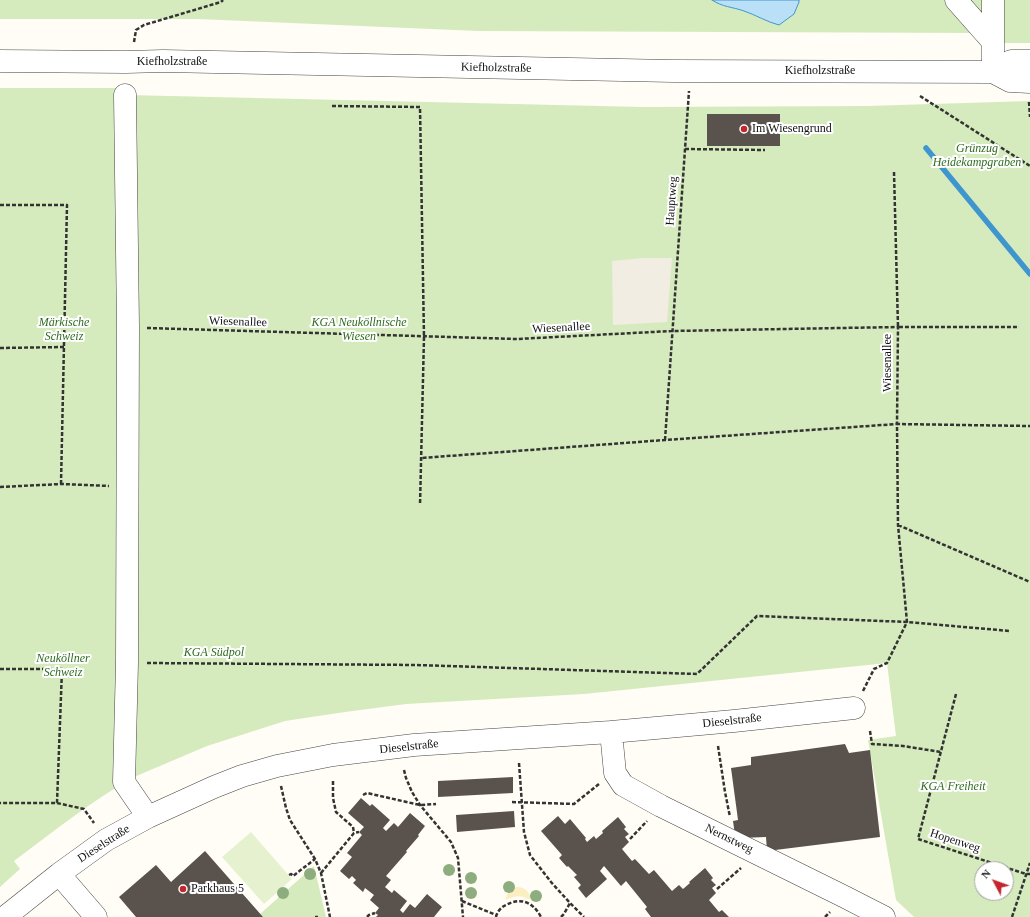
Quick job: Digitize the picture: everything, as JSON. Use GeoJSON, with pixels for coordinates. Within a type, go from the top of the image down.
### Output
{"type":"FeatureCollection","features":[{"type":"Feature","properties":{"kind":"street"},"geometry":{"type":"LineString","coordinates":[[956,0],[993,42]]}},
{"type":"Feature","properties":{"kind":"street"},"geometry":{"type":"LineString","coordinates":[[993,72],[994,0]]}},
{"type":"Feature","properties":{"kind":"street","name":"Kiefholzstraße"},"geometry":{"type":"LineString","coordinates":[[0,61],[163,61],[690,71],[993,72],[1010,82],[1030,89]]}},
{"type":"Feature","properties":{"kind":"street"},"geometry":{"type":"LineString","coordinates":[[993,72],[1010,61],[1030,61]]}},
{"type":"Feature","properties":{"kind":"street"},"geometry":{"type":"LineString","coordinates":[[125,95],[128,327],[127,663],[124,782],[148,817]]}},
{"type":"Feature","properties":{"kind":"street","name":"Dieselstraße"},"geometry":{"type":"LineString","coordinates":[[5,917],[106,840],[148,817],[214,786],[277,766],[333,755],[414,745],[611,732],[854,708]]}},
{"type":"Feature","properties":{"kind":"street"},"geometry":{"type":"LineString","coordinates":[[611,732],[615,773]]}},
{"type":"Feature","properties":{"kind":"street","name":"Nernstweg"},"geometry":{"type":"LineString","coordinates":[[615,773],[623,785],[661,806],[884,917]]}},
{"type":"Feature","properties":{"kind":"street"},"geometry":{"type":"LineString","coordinates":[[60,874],[96,917]]}},
{"type":"Feature","properties":{"kind":"path"},"geometry":{"type":"LineString","coordinates":[[136,30],[144,25],[224,0]]}},
{"type":"Feature","properties":{"kind":"path","name":"Hauptweg"},"geometry":{"type":"LineString","coordinates":[[665,440],[690,71]]}},
{"type":"Feature","properties":{"kind":"path"},"geometry":{"type":"LineString","coordinates":[[1030,89],[1030,117]]}},
{"type":"Feature","properties":{"kind":"path"},"geometry":{"type":"LineString","coordinates":[[920,96],[1030,166]]}},
{"type":"Feature","properties":{"kind":"path"},"geometry":{"type":"LineString","coordinates":[[332,106],[420,107],[424,337],[420,505]]}},
{"type":"Feature","properties":{"kind":"path"},"geometry":{"type":"LineString","coordinates":[[685,149],[765,150]]}},
{"type":"Feature","properties":{"kind":"path"},"geometry":{"type":"LineString","coordinates":[[894,172],[898,327],[1019,327]]}},
{"type":"Feature","properties":{"kind":"path"},"geometry":{"type":"LineString","coordinates":[[0,205],[67,205],[61,484]]}},
{"type":"Feature","properties":{"kind":"path","name":"Wiesenallee"},"geometry":{"type":"LineString","coordinates":[[128,327],[517,339],[672,331],[898,327],[898,525],[907,622]]}},
{"type":"Feature","properties":{"kind":"path"},"geometry":{"type":"LineString","coordinates":[[0,348],[64,348]]}},
{"type":"Feature","properties":{"kind":"path"},"geometry":{"type":"LineString","coordinates":[[421,458],[897,424],[1030,426]]}},
{"type":"Feature","properties":{"kind":"path"},"geometry":{"type":"LineString","coordinates":[[0,487],[61,484],[127,486]]}},
{"type":"Feature","properties":{"kind":"path"},"geometry":{"type":"LineString","coordinates":[[898,525],[1030,582]]}},
{"type":"Feature","properties":{"kind":"path"},"geometry":{"type":"LineString","coordinates":[[127,663],[417,665],[697,674],[757,616],[907,622],[1010,631]]}},
{"type":"Feature","properties":{"kind":"path"},"geometry":{"type":"LineString","coordinates":[[854,708],[874,669],[887,663],[907,622]]}},
{"type":"Feature","properties":{"kind":"path"},"geometry":{"type":"LineString","coordinates":[[0,669],[62,669],[57,803]]}},
{"type":"Feature","properties":{"kind":"path","name":"Hopenweg"},"geometry":{"type":"LineString","coordinates":[[956,694],[918,839],[1028,874]]}},
{"type":"Feature","properties":{"kind":"path"},"geometry":{"type":"LineString","coordinates":[[870,731],[872,744],[903,746],[941,752]]}},
{"type":"Feature","properties":{"kind":"path"},"geometry":{"type":"LineString","coordinates":[[718,746],[724,792],[735,843]]}},
{"type":"Feature","properties":{"kind":"path"},"geometry":{"type":"LineString","coordinates":[[519,763],[524,832],[530,855],[551,882],[584,917]]}},
{"type":"Feature","properties":{"kind":"path"},"geometry":{"type":"LineString","coordinates":[[277,766],[290,820],[315,860],[321,873],[330,917]]}},
{"type":"Feature","properties":{"kind":"path"},"geometry":{"type":"LineString","coordinates":[[404,770],[412,792],[420,805],[451,842],[458,858],[463,917]]}},
{"type":"Feature","properties":{"kind":"path"},"geometry":{"type":"LineString","coordinates":[[512,802],[574,804],[615,773]]}},
{"type":"Feature","properties":{"kind":"path"},"geometry":{"type":"LineString","coordinates":[[333,781],[336,812],[353,827],[354,833]]}},
{"type":"Feature","properties":{"kind":"path"},"geometry":{"type":"LineString","coordinates":[[363,795],[367,793],[420,805],[436,804]]}},
{"type":"Feature","properties":{"kind":"path"},"geometry":{"type":"LineString","coordinates":[[0,803],[57,803],[84,809]]}},
{"type":"Feature","properties":{"kind":"path"},"geometry":{"type":"LineString","coordinates":[[321,873],[354,833],[359,832]]}},
{"type":"Feature","properties":{"kind":"path"},"geometry":{"type":"LineString","coordinates":[[717,889],[757,854]]}},
{"type":"Feature","properties":{"kind":"path"},"geometry":{"type":"LineString","coordinates":[[289,875],[291,874],[293,876],[315,860]]}},
{"type":"Feature","properties":{"kind":"path"},"geometry":{"type":"LineString","coordinates":[[1012,917],[1028,874],[1030,863]]}},
{"type":"Feature","properties":{"kind":"path"},"geometry":{"type":"LineString","coordinates":[[462,901],[496,916],[502,907],[511,902],[520,900],[531,905],[540,917]]}},
{"type":"Feature","properties":{"kind":"path"},"geometry":{"type":"LineString","coordinates":[[560,917],[564,914],[570,903]]}},
{"type":"Feature","properties":{"kind":"path"},"geometry":{"type":"LineString","coordinates":[[367,917],[375,913]]}},
{"type":"Feature","properties":{"kind":"green space"},"geometry":{"type":"Polygon","coordinates":[[[0,0],[955,0],[976,33],[478,31],[198,19],[0,19],[0,0]]]}},
{"type":"Feature","properties":{"kind":"green space"},"geometry":{"type":"Polygon","coordinates":[[[967,0],[1030,0],[1030,43],[1002,43],[967,0]]]}},
{"type":"Feature","properties":{"kind":"green space","name":"KGA Neuköllnische Wiesen"},"geometry":{"type":"Polygon","coordinates":[[[0,88],[120,88],[127,95],[643,107],[867,106],[1030,101],[1030,917],[914,917],[896,900],[868,740],[896,736],[887,663],[584,694],[406,704],[285,721],[207,746],[134,777],[87,806],[14,861],[20,869],[0,887],[0,88]]]}},
{"type":"Feature","properties":{"kind":"green space"},"geometry":{"type":"Polygon","coordinates":[[[251,832],[292,879],[264,904],[222,857],[251,832]]]}},
{"type":"Feature","properties":{"kind":"green space"},"geometry":{"type":"Polygon","coordinates":[[[314,866],[326,917],[263,917],[260,914],[314,866]]]}},
{"type":"Feature","properties":{"kind":"sand"},"geometry":{"type":"Polygon","coordinates":[[[517,887],[527,890],[531,900],[518,896],[506,900],[509,892],[517,887]]]}},
{"type":"Feature","properties":{"kind":"shaded area"},"geometry":{"type":"Polygon","coordinates":[[[643,258],[672,258],[667,322],[613,325],[612,261],[643,258]]]}},
{"type":"Feature","properties":{"kind":"water"},"geometry":{"type":"Polygon","coordinates":[[[712,0],[799,0],[799,2],[794,14],[779,25],[712,0]]]}},
{"type":"Feature","properties":{"kind":"building"},"geometry":{"type":"Polygon","coordinates":[[[707,114],[780,114],[780,146],[707,146],[707,114]]]}},
{"type":"Feature","properties":{"kind":"building"},"geometry":{"type":"Polygon","coordinates":[[[845,744],[849,753],[870,750],[880,837],[767,851],[766,837],[740,838],[735,835],[733,821],[738,820],[731,768],[751,765],[751,757],[845,744]]]}},
{"type":"Feature","properties":{"kind":"building"},"geometry":{"type":"Polygon","coordinates":[[[513,777],[513,793],[438,797],[438,781],[513,777]]]}},
{"type":"Feature","properties":{"kind":"building"},"geometry":{"type":"Polygon","coordinates":[[[361,798],[370,806],[372,804],[390,820],[383,828],[386,831],[394,823],[398,827],[410,813],[425,826],[418,835],[419,836],[406,851],[407,852],[386,876],[391,880],[385,887],[392,893],[394,890],[407,901],[400,910],[403,913],[410,904],[415,908],[427,894],[442,907],[434,917],[376,917],[378,915],[375,913],[379,908],[370,900],[374,895],[365,888],[363,892],[353,883],[356,880],[352,876],[349,879],[340,871],[352,857],[347,853],[362,835],[359,832],[364,827],[348,813],[361,798]]]}},
{"type":"Feature","properties":{"kind":"building"},"geometry":{"type":"Polygon","coordinates":[[[514,811],[515,827],[457,832],[456,815],[514,811]]]}},
{"type":"Feature","properties":{"kind":"building"},"geometry":{"type":"Polygon","coordinates":[[[558,816],[565,824],[570,819],[586,838],[585,839],[587,842],[594,836],[596,839],[603,833],[602,831],[618,817],[626,827],[624,829],[629,834],[625,837],[629,842],[622,849],[632,861],[635,859],[649,874],[654,870],[672,891],[679,885],[683,889],[705,868],[713,878],[711,880],[716,885],[712,888],[716,893],[709,900],[719,912],[722,910],[729,917],[651,917],[645,909],[647,907],[626,881],[621,886],[604,866],[600,871],[607,879],[586,898],[578,888],[581,885],[574,877],[577,875],[559,858],[562,855],[541,831],[558,816]]]}},
{"type":"Feature","properties":{"kind":"building","name":"Parkhaus 5"},"geometry":{"type":"Polygon","coordinates":[[[205,851],[263,917],[136,917],[119,897],[156,865],[171,882],[205,851]]]}},
{"type":"Feature","properties":{"kind":"waterway"},"geometry":{"type":"LineString","coordinates":[[926,148],[1030,274]]}},
{"type":"Feature","properties":{"kind":"place","name":"Im Wiesengrund"},"geometry":{"type":"Point","coordinates":[744,129]}},
{"type":"Feature","properties":{"kind":"place","name":"Parkhaus 5"},"geometry":{"type":"Point","coordinates":[183,889]}},
{"type":"Feature","properties":{"kind":"park label","name":"Grünzug Heidekampgraben"},"geometry":{"type":"Point","coordinates":[977,156]}},
{"type":"Feature","properties":{"kind":"park label","name":"Märkische Schweiz"},"geometry":{"type":"Point","coordinates":[64,330]}},
{"type":"Feature","properties":{"kind":"park label","name":"KGA Südpol"},"geometry":{"type":"Point","coordinates":[214,653]}},
{"type":"Feature","properties":{"kind":"park label","name":"Neuköllner Schweiz"},"geometry":{"type":"Point","coordinates":[63,666]}},
{"type":"Feature","properties":{"kind":"park label","name":"KGA Freiheit"},"geometry":{"type":"Point","coordinates":[953,787]}}]}
